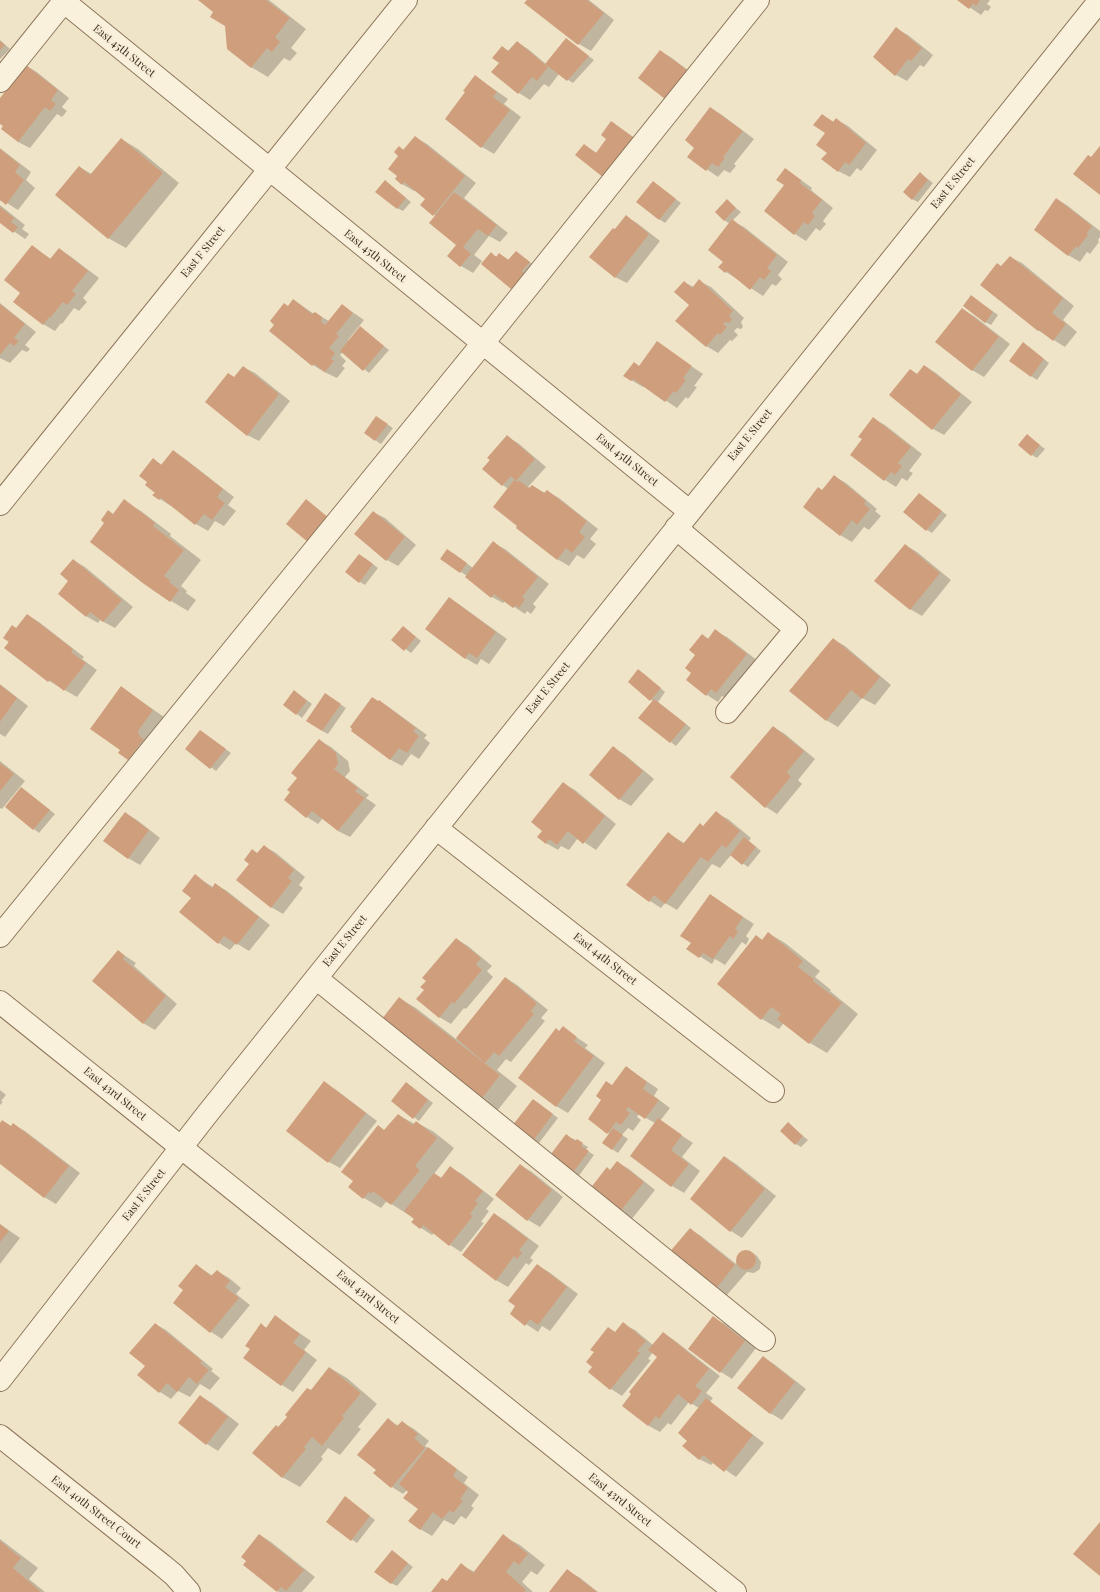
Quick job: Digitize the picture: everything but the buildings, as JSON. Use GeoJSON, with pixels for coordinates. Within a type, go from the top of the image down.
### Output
{"type":"FeatureCollection","features":[{"type":"Feature","properties":{"kind":"street","name":"East F Street"},"geometry":{"type":"LineString","coordinates":[[0,504],[406,0]]}},
{"type":"Feature","properties":{"kind":"street"},"geometry":{"type":"LineString","coordinates":[[0,936],[483,343],[758,0]]}},
{"type":"Feature","properties":{"kind":"street","name":"East E Street"},"geometry":{"type":"LineString","coordinates":[[0,1380],[181,1147],[1100,0]]}},
{"type":"Feature","properties":{"kind":"street","name":"East 45th Street"},"geometry":{"type":"LineString","coordinates":[[64,1],[690,511]]}},
{"type":"Feature","properties":{"kind":"street"},"geometry":{"type":"LineString","coordinates":[[0,80],[64,1]]}},
{"type":"Feature","properties":{"kind":"street"},"geometry":{"type":"LineString","coordinates":[[676,528],[796,629],[727,712]]}},
{"type":"Feature","properties":{"kind":"street","name":"East 44th Street"},"geometry":{"type":"LineString","coordinates":[[436,828],[773,1091]]}},
{"type":"Feature","properties":{"kind":"street"},"geometry":{"type":"LineString","coordinates":[[316,978],[764,1340]]}},
{"type":"Feature","properties":{"kind":"street","name":"East 43rd Street"},"geometry":{"type":"LineString","coordinates":[[0,1002],[735,1592]]}},
{"type":"Feature","properties":{"kind":"street","name":"East 40th Street Court"},"geometry":{"type":"LineString","coordinates":[[0,1436],[158,1561],[174,1575],[189,1592]]}}]}
